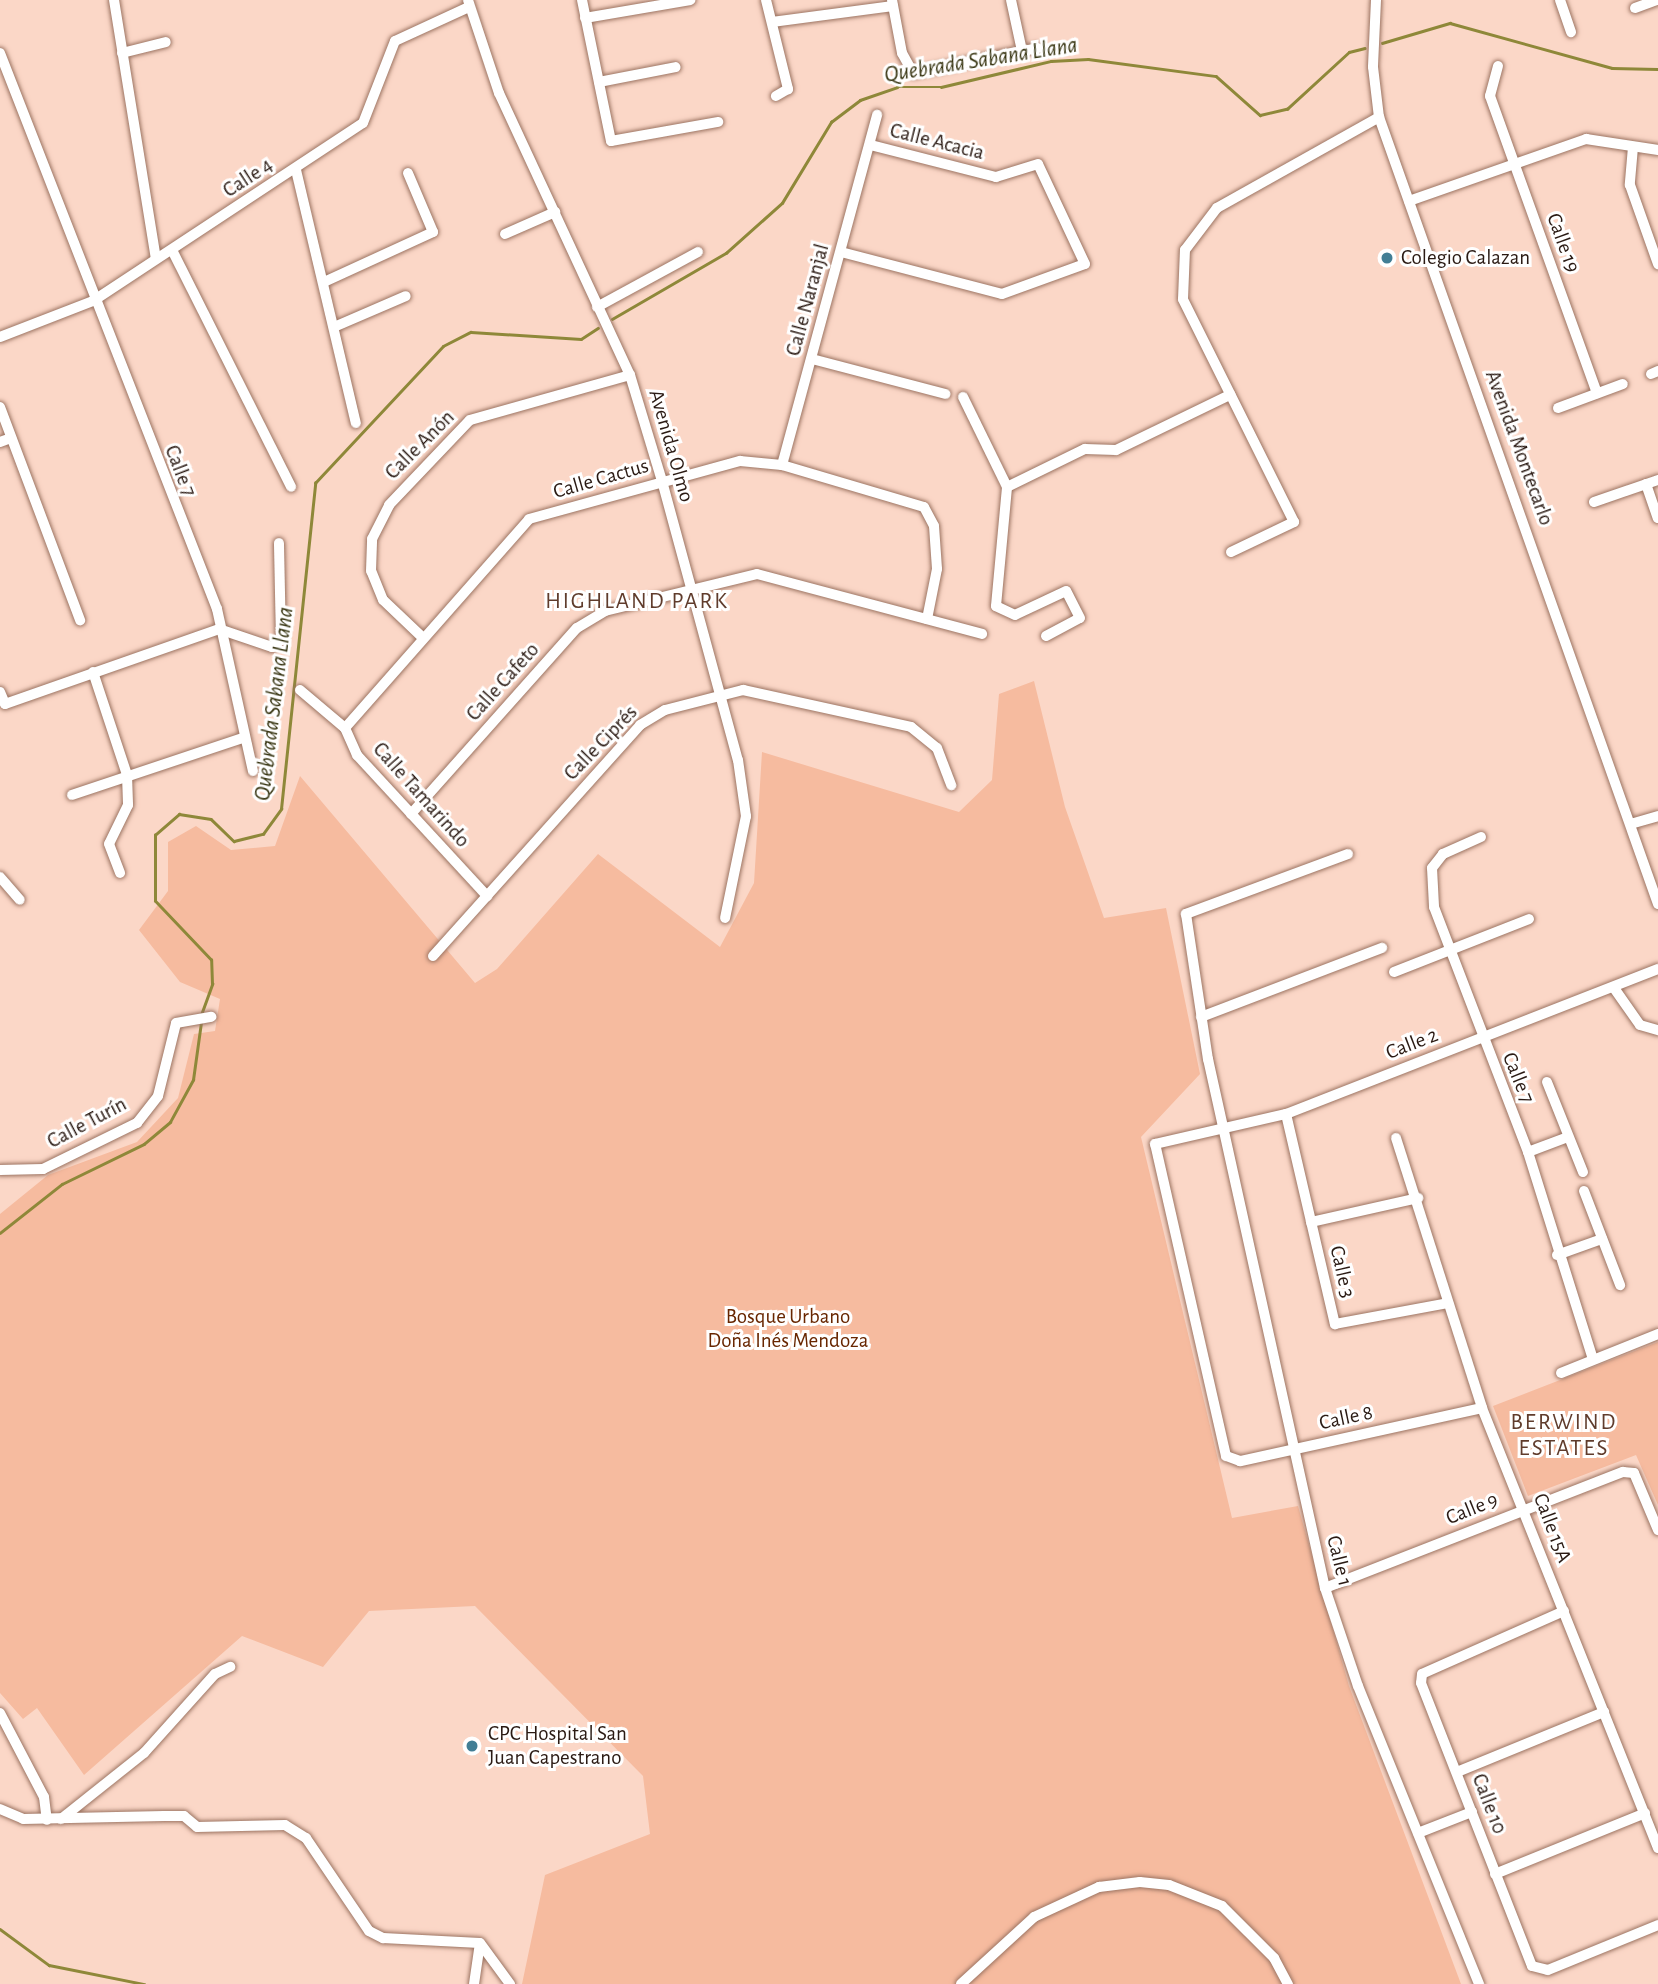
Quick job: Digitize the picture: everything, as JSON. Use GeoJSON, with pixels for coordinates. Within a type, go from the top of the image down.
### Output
{"type":"FeatureCollection","features":[{"type":"Feature","properties":{"kind":"street"},"geometry":{"type":"LineString","coordinates":[[114,0],[156,258]]}},
{"type":"Feature","properties":{"kind":"street"},"geometry":{"type":"LineString","coordinates":[[582,0],[611,141],[718,122]]}},
{"type":"Feature","properties":{"kind":"street"},"geometry":{"type":"LineString","coordinates":[[585,18],[690,0]]}},
{"type":"Feature","properties":{"kind":"street"},"geometry":{"type":"LineString","coordinates":[[766,0],[788,89],[776,96]]}},
{"type":"Feature","properties":{"kind":"street"},"geometry":{"type":"LineString","coordinates":[[1011,0],[1022,51]]}},
{"type":"Feature","properties":{"kind":"street","name":"Avenida Montecarlo"},"geometry":{"type":"LineString","coordinates":[[1376,0],[1373,67],[1380,117],[1634,823],[1658,904]]}},
{"type":"Feature","properties":{"kind":"street"},"geometry":{"type":"LineString","coordinates":[[1560,0],[1571,32]]}},
{"type":"Feature","properties":{"kind":"street"},"geometry":{"type":"LineString","coordinates":[[1635,8],[1657,0]]}},
{"type":"Feature","properties":{"kind":"street"},"geometry":{"type":"LineString","coordinates":[[772,22],[892,3],[902,54],[913,73],[1038,48]]}},
{"type":"Feature","properties":{"kind":"street","name":"Calle 4"},"geometry":{"type":"LineString","coordinates":[[0,337],[93,301],[296,170],[363,123],[395,41],[468,4]]}},
{"type":"Feature","properties":{"kind":"street","name":"Avenida Olmo"},"geometry":{"type":"LineString","coordinates":[[468,4],[499,93],[630,376],[662,481],[719,695],[746,816],[724,918]]}},
{"type":"Feature","properties":{"kind":"street"},"geometry":{"type":"LineString","coordinates":[[122,53],[166,42]]}},
{"type":"Feature","properties":{"kind":"street","name":"Calle 7"},"geometry":{"type":"LineString","coordinates":[[0,52],[93,301],[217,610],[219,629],[253,771]]}},
{"type":"Feature","properties":{"kind":"street","name":"Calle 19"},"geometry":{"type":"LineString","coordinates":[[1498,66],[1490,96],[1597,393]]}},
{"type":"Feature","properties":{"kind":"street"},"geometry":{"type":"LineString","coordinates":[[599,82],[676,67]]}},
{"type":"Feature","properties":{"kind":"street","name":"Calle Naranjal"},"geometry":{"type":"LineString","coordinates":[[782,465],[877,115]]}},
{"type":"Feature","properties":{"kind":"street"},"geometry":{"type":"LineString","coordinates":[[1231,552],[1294,522],[1183,299],[1180,269],[1188,242],[1217,208],[1380,117]]}},
{"type":"Feature","properties":{"kind":"street"},"geometry":{"type":"LineString","coordinates":[[1409,201],[1586,139],[1658,150]]}},
{"type":"Feature","properties":{"kind":"street","name":"Calle Acacia"},"geometry":{"type":"LineString","coordinates":[[841,251],[1002,294],[1085,264],[1038,164],[996,177],[870,145]]}},
{"type":"Feature","properties":{"kind":"street"},"geometry":{"type":"LineString","coordinates":[[1633,147],[1630,185],[1658,264]]}},
{"type":"Feature","properties":{"kind":"street"},"geometry":{"type":"LineString","coordinates":[[296,170],[356,423]]}},
{"type":"Feature","properties":{"kind":"street"},"geometry":{"type":"LineString","coordinates":[[324,282],[433,232],[408,173]]}},
{"type":"Feature","properties":{"kind":"street"},"geometry":{"type":"LineString","coordinates":[[505,234],[555,212]]}},
{"type":"Feature","properties":{"kind":"street"},"geometry":{"type":"LineString","coordinates":[[172,250],[291,487]]}},
{"type":"Feature","properties":{"kind":"street"},"geometry":{"type":"LineString","coordinates":[[597,307],[698,252]]}},
{"type":"Feature","properties":{"kind":"street"},"geometry":{"type":"LineString","coordinates":[[334,327],[406,296]]}},
{"type":"Feature","properties":{"kind":"street"},"geometry":{"type":"LineString","coordinates":[[812,359],[945,394]]}},
{"type":"Feature","properties":{"kind":"street","name":"Calle Anón"},"geometry":{"type":"LineString","coordinates":[[421,636],[383,600],[371,571],[372,539],[389,505],[470,420],[630,376]]}},
{"type":"Feature","properties":{"kind":"street"},"geometry":{"type":"LineString","coordinates":[[1558,408],[1623,384]]}},
{"type":"Feature","properties":{"kind":"street"},"geometry":{"type":"LineString","coordinates":[[1007,487],[1085,449],[1116,450],[1230,395]]}},
{"type":"Feature","properties":{"kind":"street"},"geometry":{"type":"LineString","coordinates":[[963,397],[1007,487],[996,606],[1015,615],[1066,591],[1080,618],[1046,636]]}},
{"type":"Feature","properties":{"kind":"street"},"geometry":{"type":"LineString","coordinates":[[0,407],[80,621]]}},
{"type":"Feature","properties":{"kind":"street"},"geometry":{"type":"LineString","coordinates":[[0,442],[11,438]]}},
{"type":"Feature","properties":{"kind":"street","name":"Calle Cactus"},"geometry":{"type":"LineString","coordinates":[[345,728],[421,636],[529,519],[740,461],[782,465],[924,507],[934,526],[937,569],[927,619]]}},
{"type":"Feature","properties":{"kind":"street"},"geometry":{"type":"LineString","coordinates":[[1594,502],[1658,480]]}},
{"type":"Feature","properties":{"kind":"street"},"geometry":{"type":"LineString","coordinates":[[1646,484],[1658,517]]}},
{"type":"Feature","properties":{"kind":"street"},"geometry":{"type":"LineString","coordinates":[[0,692],[2,707],[93,672],[219,629],[272,647],[281,640],[279,543]]}},
{"type":"Feature","properties":{"kind":"street","name":"Calle Cafeto"},"geometry":{"type":"LineString","coordinates":[[411,814],[577,628],[605,611],[757,574],[982,634]]}},
{"type":"Feature","properties":{"kind":"street"},"geometry":{"type":"LineString","coordinates":[[93,672],[127,775],[128,805],[109,844],[120,873]]}},
{"type":"Feature","properties":{"kind":"street","name":"Calle Tamarindo"},"geometry":{"type":"LineString","coordinates":[[300,690],[345,728],[357,755],[487,895]]}},
{"type":"Feature","properties":{"kind":"street","name":"Calle Ciprés"},"geometry":{"type":"LineString","coordinates":[[433,956],[640,725],[665,710],[719,695],[774,692],[911,727],[937,748],[951,785]]}},
{"type":"Feature","properties":{"kind":"street"},"geometry":{"type":"LineString","coordinates":[[72,795],[244,737]]}},
{"type":"Feature","properties":{"kind":"street"},"geometry":{"type":"LineString","coordinates":[[1634,823],[1658,816]]}},
{"type":"Feature","properties":{"kind":"street","name":"Calle 7"},"geometry":{"type":"LineString","coordinates":[[1481,836],[1443,854],[1432,868],[1434,907],[1481,1038],[1528,1152],[1557,1255],[1593,1359]]}},
{"type":"Feature","properties":{"kind":"street","name":"Calle 1"},"geometry":{"type":"LineString","coordinates":[[1348,854],[1186,914],[1200,1017],[1222,1128],[1325,1588],[1418,1833],[1479,1984]]}},
{"type":"Feature","properties":{"kind":"street"},"geometry":{"type":"LineString","coordinates":[[0,877],[20,900]]}},
{"type":"Feature","properties":{"kind":"street"},"geometry":{"type":"LineString","coordinates":[[1394,972],[1529,919]]}},
{"type":"Feature","properties":{"kind":"street"},"geometry":{"type":"LineString","coordinates":[[1200,1017],[1382,948]]}},
{"type":"Feature","properties":{"kind":"street"},"geometry":{"type":"LineString","coordinates":[[1658,969],[1614,988],[1640,1025],[1658,1030]]}},
{"type":"Feature","properties":{"kind":"street","name":"Calle 2"},"geometry":{"type":"LineString","coordinates":[[1224,1448],[1155,1144],[1286,1114],[1614,988]]}},
{"type":"Feature","properties":{"kind":"street","name":"Calle Turín"},"geometry":{"type":"LineString","coordinates":[[0,1170],[43,1169],[137,1123],[158,1096],[176,1023],[211,1017]]}},
{"type":"Feature","properties":{"kind":"street"},"geometry":{"type":"LineString","coordinates":[[1548,1082],[1583,1172]]}},
{"type":"Feature","properties":{"kind":"street","name":"Calle 3"},"geometry":{"type":"LineString","coordinates":[[1286,1114],[1335,1324],[1448,1303]]}},
{"type":"Feature","properties":{"kind":"street"},"geometry":{"type":"LineString","coordinates":[[1528,1152],[1568,1137]]}},
{"type":"Feature","properties":{"kind":"street","name":"Calle 15A"},"geometry":{"type":"LineString","coordinates":[[1396,1138],[1418,1198],[1482,1408],[1658,1848]]}},
{"type":"Feature","properties":{"kind":"street"},"geometry":{"type":"LineString","coordinates":[[1584,1191],[1620,1285]]}},
{"type":"Feature","properties":{"kind":"street"},"geometry":{"type":"LineString","coordinates":[[1311,1222],[1418,1198]]}},
{"type":"Feature","properties":{"kind":"street"},"geometry":{"type":"LineString","coordinates":[[1557,1255],[1602,1239]]}},
{"type":"Feature","properties":{"kind":"street"},"geometry":{"type":"LineString","coordinates":[[1561,1373],[1658,1334]]}},
{"type":"Feature","properties":{"kind":"street","name":"Calle 8"},"geometry":{"type":"LineString","coordinates":[[1224,1448],[1226,1456],[1240,1461],[1482,1408]]}},
{"type":"Feature","properties":{"kind":"street","name":"Calle 9"},"geometry":{"type":"LineString","coordinates":[[1325,1588],[1524,1509],[1634,1473],[1658,1530]]}},
{"type":"Feature","properties":{"kind":"street","name":"Calle 10"},"geometry":{"type":"LineString","coordinates":[[1563,1611],[1422,1674],[1495,1874],[1536,1969],[1658,1925]]}},
{"type":"Feature","properties":{"kind":"street"},"geometry":{"type":"LineString","coordinates":[[61,1819],[144,1753],[215,1674],[230,1667]]}},
{"type":"Feature","properties":{"kind":"street"},"geometry":{"type":"LineString","coordinates":[[1457,1772],[1604,1712]]}},
{"type":"Feature","properties":{"kind":"street"},"geometry":{"type":"LineString","coordinates":[[0,1713],[44,1797],[47,1820]]}},
{"type":"Feature","properties":{"kind":"street"},"geometry":{"type":"LineString","coordinates":[[0,1809],[47,1820],[184,1816],[197,1826],[285,1825],[306,1838],[369,1931],[383,1938],[480,1943]]}},
{"type":"Feature","properties":{"kind":"street"},"geometry":{"type":"LineString","coordinates":[[1418,1833],[1472,1812]]}},
{"type":"Feature","properties":{"kind":"street"},"geometry":{"type":"LineString","coordinates":[[1495,1874],[1645,1813]]}},
{"type":"Feature","properties":{"kind":"street"},"geometry":{"type":"LineString","coordinates":[[961,1984],[1034,1917],[1099,1887],[1140,1882],[1169,1885],[1222,1906],[1275,1958],[1288,1984]]}},
{"type":"Feature","properties":{"kind":"street"},"geometry":{"type":"LineString","coordinates":[[474,1984],[480,1943]]}},
{"type":"Feature","properties":{"kind":"street"},"geometry":{"type":"LineString","coordinates":[[480,1943],[510,1984]]}},
{"type":"Feature","properties":{"kind":"green space","name":"Bosque Urbano Doña Inés Mendoza"},"geometry":{"type":"Polygon","coordinates":[[[1034,681],[1065,807],[1104,918],[1166,908],[1200,1074],[1141,1137],[1232,1518],[1298,1506],[1349,1686],[1461,1984],[522,1984],[545,1875],[650,1834],[643,1776],[475,1606],[369,1611],[323,1667],[242,1636],[84,1775],[37,1708],[23,1719],[0,1693],[0,1214],[48,1175],[137,1142],[178,1098],[194,1034],[215,1031],[220,999],[180,982],[139,930],[168,891],[168,842],[196,826],[231,850],[275,846],[300,776],[475,983],[497,969],[598,854],[720,947],[754,883],[762,752],[959,812],[992,780],[999,694],[1034,681]]]}},
{"type":"Feature","properties":{"kind":"green space"},"geometry":{"type":"Polygon","coordinates":[[[1658,1342],[1658,1505],[1636,1455],[1528,1496],[1493,1406],[1658,1342]]]}},
{"type":"Feature","properties":{"kind":"waterway","name":"Quebrada Sabana Llana"},"geometry":{"type":"LineString","coordinates":[[1382,43],[1450,23],[1612,68],[1658,69]]}},
{"type":"Feature","properties":{"kind":"waterway","name":"Quebrada Sabana Llana"},"geometry":{"type":"LineString","coordinates":[[612,319],[726,253],[782,203],[831,122],[860,100],[897,87],[941,87],[1051,61],[1088,59],[1216,76],[1260,115],[1287,109],[1349,52],[1365,48]]}},
{"type":"Feature","properties":{"kind":"waterway","name":"Quebrada Sabana Llana"},"geometry":{"type":"LineString","coordinates":[[201,1015],[212,984],[211,960],[155,901],[155,835],[179,814],[211,819],[234,841],[263,834],[281,809],[315,483],[443,346],[471,332],[581,339],[598,328]]}},
{"type":"Feature","properties":{"kind":"waterway","name":"Quebrada Sabana Llana"},"geometry":{"type":"LineString","coordinates":[[0,1233],[62,1184],[144,1144],[170,1122],[193,1080],[201,1022]]}},
{"type":"Feature","properties":{"kind":"waterway","name":"Quebrada Sabana Llana"},"geometry":{"type":"LineString","coordinates":[[0,1929],[49,1965],[144,1984]]}},
{"type":"Feature","properties":{"kind":"place","name":"Colegio Calazan"},"geometry":{"type":"Point","coordinates":[1387,258]}},
{"type":"Feature","properties":{"kind":"place","name":"CPC Hospital San Juan Capestrano"},"geometry":{"type":"Point","coordinates":[472,1746]}},
{"type":"Feature","properties":{"kind":"district","name":"HIGHLAND PARK"},"geometry":{"type":"Point","coordinates":[637,602]}},
{"type":"Feature","properties":{"kind":"district","name":"BERWIND ESTATES"},"geometry":{"type":"Point","coordinates":[1564,1436]}}]}
